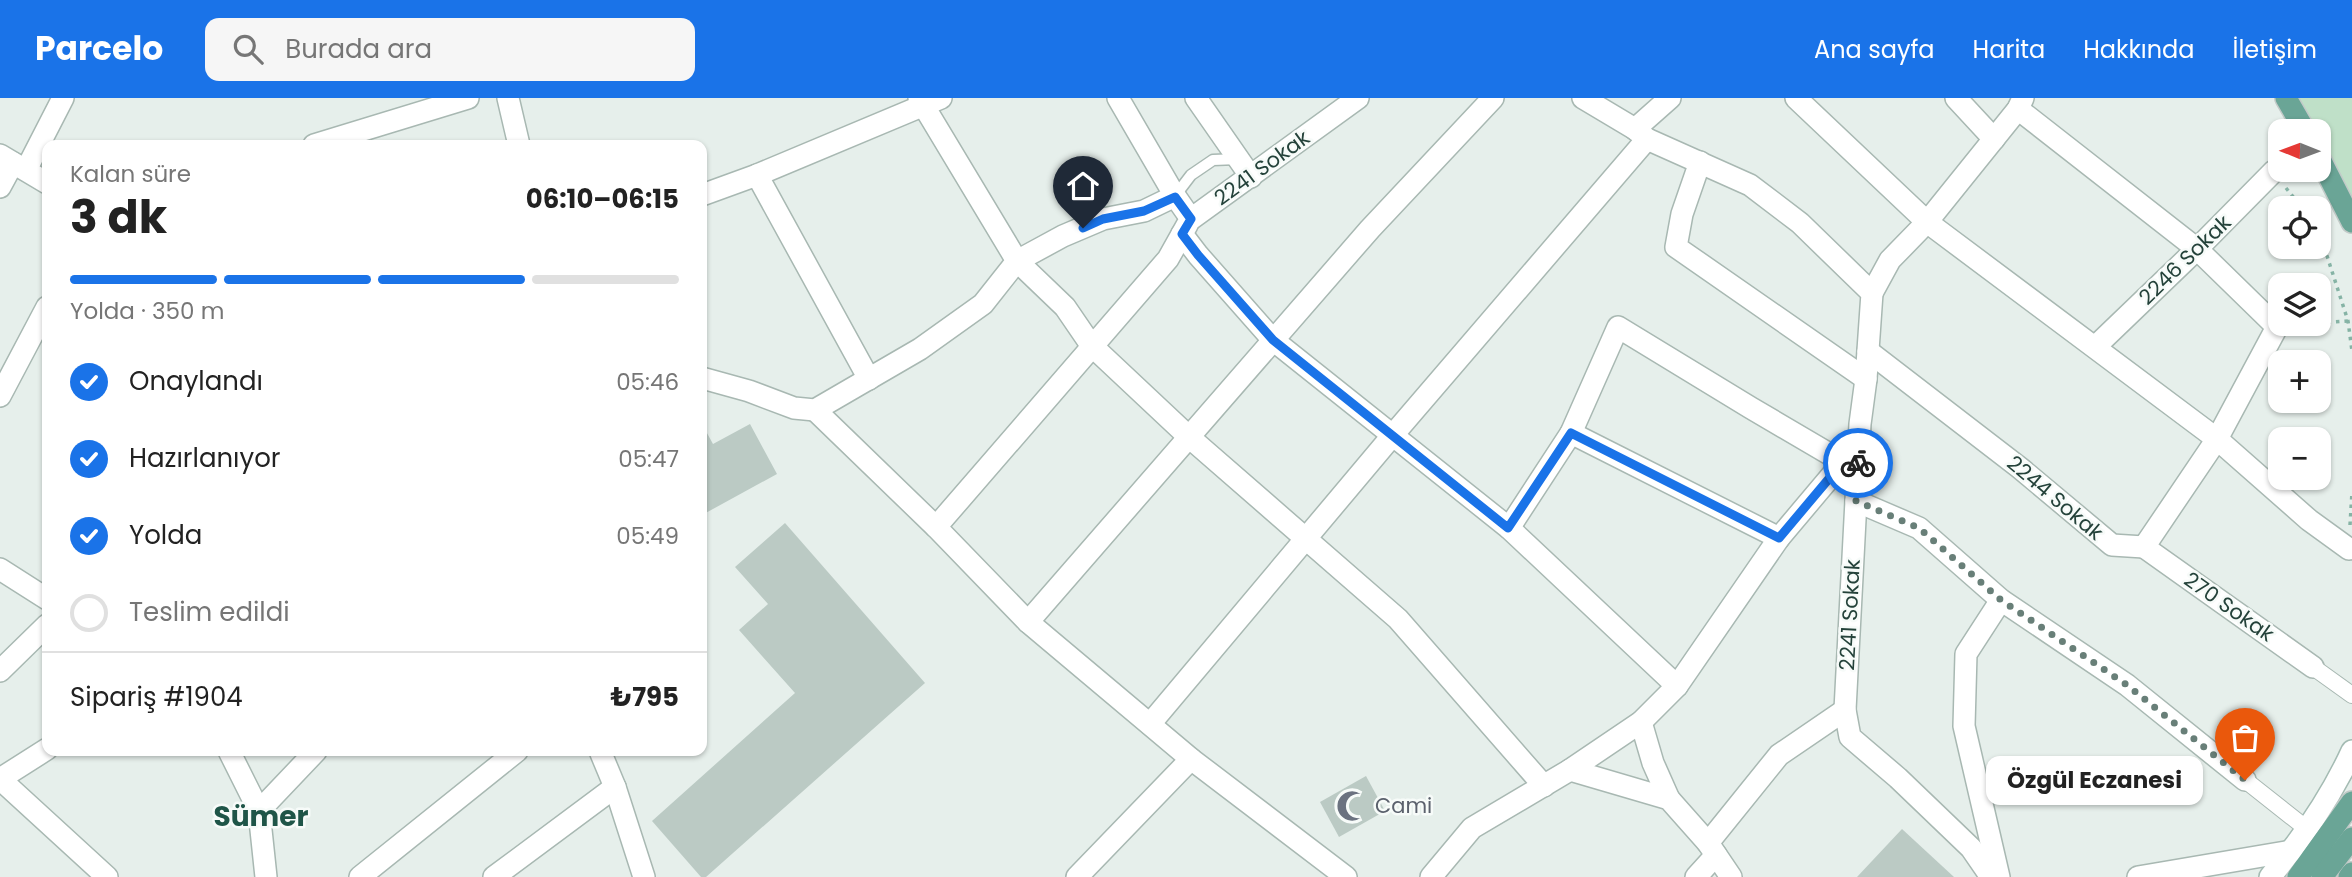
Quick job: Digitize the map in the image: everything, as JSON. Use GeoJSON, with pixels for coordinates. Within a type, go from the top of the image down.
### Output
{"type":"FeatureCollection","features":[{"type":"Feature","properties":{"kind":"main road"},"geometry":{"type":"LineString","coordinates":[[2286,98],[2298,119]]}},
{"type":"Feature","properties":{"kind":"main road"},"geometry":{"type":"LineString","coordinates":[[2331,179],[2352,222]]}},
{"type":"Feature","properties":{"kind":"main road"},"geometry":{"type":"LineString","coordinates":[[2298,877],[2352,803]]}},
{"type":"Feature","properties":{"kind":"main road"},"geometry":{"type":"LineString","coordinates":[[2322,877],[2352,838]]}},
{"type":"Feature","properties":{"kind":"main road"},"geometry":{"type":"LineString","coordinates":[[2349,877],[2352,873]]}},
{"type":"Feature","properties":{"kind":"street"},"geometry":{"type":"LineString","coordinates":[[0,187],[13,163],[63,98]]}},
{"type":"Feature","properties":{"kind":"street"},"geometry":{"type":"LineString","coordinates":[[330,140],[468,98]]}},
{"type":"Feature","properties":{"kind":"street"},"geometry":{"type":"LineString","coordinates":[[508,98],[518,140]]}},
{"type":"Feature","properties":{"kind":"street"},"geometry":{"type":"LineString","coordinates":[[1118,98],[1175,197],[1198,255],[1273,340],[1508,528],[1677,686]]}},
{"type":"Feature","properties":{"kind":"street"},"geometry":{"type":"LineString","coordinates":[[1196,98],[1251,177]]}},
{"type":"Feature","properties":{"kind":"street","name":"2241 Sokak"},"geometry":{"type":"LineString","coordinates":[[1187,226],[1358,98]]}},
{"type":"Feature","properties":{"kind":"street"},"geometry":{"type":"LineString","coordinates":[[1028,622],[1370,229],[1493,98]]}},
{"type":"Feature","properties":{"kind":"street"},"geometry":{"type":"LineString","coordinates":[[1583,98],[1641,134],[1750,185],[1800,223],[1872,293]]}},
{"type":"Feature","properties":{"kind":"street"},"geometry":{"type":"LineString","coordinates":[[1150,724],[1308,538],[1670,98]]}},
{"type":"Feature","properties":{"kind":"street"},"geometry":{"type":"LineString","coordinates":[[1796,98],[1927,222],[2217,439],[2309,520],[2349,549]]}},
{"type":"Feature","properties":{"kind":"street"},"geometry":{"type":"LineString","coordinates":[[1955,98],[1994,139]]}},
{"type":"Feature","properties":{"kind":"street"},"geometry":{"type":"LineString","coordinates":[[707,193],[757,175],[928,101],[1017,261],[1065,307],[1091,345],[1189,437],[1398,619],[1544,786]]}},
{"type":"Feature","properties":{"kind":"street"},"geometry":{"type":"LineString","coordinates":[[2020,104],[2197,249],[2277,327],[2217,439],[2144,547]]}},
{"type":"Feature","properties":{"kind":"street","name":"2241 Sokak"},"geometry":{"type":"LineString","coordinates":[[1991,877],[1971,848],[1898,778],[1850,737],[1845,710],[1856,501],[1851,459],[1866,379],[1872,293],[1890,260],[1927,222],[2020,104]]}},
{"type":"Feature","properties":{"kind":"street"},"geometry":{"type":"LineString","coordinates":[[1700,162],[1682,214],[1676,247],[1866,379]]}},
{"type":"Feature","properties":{"kind":"street"},"geometry":{"type":"LineString","coordinates":[[13,163],[42,180]]}},
{"type":"Feature","properties":{"kind":"street"},"geometry":{"type":"LineString","coordinates":[[757,175],[869,379]]}},
{"type":"Feature","properties":{"kind":"street","name":"2246 Sokak"},"geometry":{"type":"LineString","coordinates":[[2095,347],[2268,177]]}},
{"type":"Feature","properties":{"kind":"street"},"geometry":{"type":"LineString","coordinates":[[707,379],[794,408],[815,410],[920,349],[983,304],[1017,261],[1063,236],[1103,219],[1144,211],[1175,197]]}},
{"type":"Feature","properties":{"kind":"street"},"geometry":{"type":"LineString","coordinates":[[936,527],[1168,259],[1187,226]]}},
{"type":"Feature","properties":{"kind":"street"},"geometry":{"type":"LineString","coordinates":[[0,396],[42,316]]}},
{"type":"Feature","properties":{"kind":"street"},"geometry":{"type":"LineString","coordinates":[[1431,877],[1472,828],[1570,770],[1641,722],[1677,686],[1779,538],[1851,459],[1751,408],[1618,327],[1571,433],[1508,528]]}},
{"type":"Feature","properties":{"kind":"street","name":"2244 Sokak"},"geometry":{"type":"LineString","coordinates":[[1868,351],[2020,468],[2112,545],[2144,547]]}},
{"type":"Feature","properties":{"kind":"street"},"geometry":{"type":"LineString","coordinates":[[815,410],[936,527],[1028,622],[1191,759],[1346,877]]}},
{"type":"Feature","properties":{"kind":"street"},"geometry":{"type":"LineString","coordinates":[[1571,433],[1779,538]]}},
{"type":"Feature","properties":{"kind":"street"},"geometry":{"type":"LineString","coordinates":[[1856,501],[1919,528],[2001,600],[2127,685],[2306,829]]}},
{"type":"Feature","properties":{"kind":"street","name":"270 Sokak"},"geometry":{"type":"LineString","coordinates":[[2144,547],[2313,667]]}},
{"type":"Feature","properties":{"kind":"street"},"geometry":{"type":"LineString","coordinates":[[0,569],[42,596]]}},
{"type":"Feature","properties":{"kind":"street"},"geometry":{"type":"LineString","coordinates":[[1999,877],[1964,726],[1966,654],[2001,600]]}},
{"type":"Feature","properties":{"kind":"street"},"geometry":{"type":"LineString","coordinates":[[0,671],[42,630]]}},
{"type":"Feature","properties":{"kind":"street"},"geometry":{"type":"LineString","coordinates":[[2313,667],[2352,695]]}},
{"type":"Feature","properties":{"kind":"street"},"geometry":{"type":"LineString","coordinates":[[1696,877],[1712,849],[1779,755],[1845,710]]}},
{"type":"Feature","properties":{"kind":"street"},"geometry":{"type":"LineString","coordinates":[[1641,722],[1653,763],[1669,799],[1712,849],[1731,877]]}},
{"type":"Feature","properties":{"kind":"street"},"geometry":{"type":"LineString","coordinates":[[2271,876],[2292,851],[2339,778],[2352,751]]}},
{"type":"Feature","properties":{"kind":"street"},"geometry":{"type":"LineString","coordinates":[[42,752],[0,779],[107,877]]}},
{"type":"Feature","properties":{"kind":"street"},"geometry":{"type":"LineString","coordinates":[[232,756],[259,811],[266,877]]}},
{"type":"Feature","properties":{"kind":"street"},"geometry":{"type":"LineString","coordinates":[[259,811],[311,756]]}},
{"type":"Feature","properties":{"kind":"street"},"geometry":{"type":"LineString","coordinates":[[360,877],[511,756]]}},
{"type":"Feature","properties":{"kind":"street"},"geometry":{"type":"LineString","coordinates":[[602,756],[615,788],[637,874]]}},
{"type":"Feature","properties":{"kind":"street"},"geometry":{"type":"LineString","coordinates":[[1077,877],[1191,759]]}},
{"type":"Feature","properties":{"kind":"street"},"geometry":{"type":"LineString","coordinates":[[1570,770],[1669,799]]}},
{"type":"Feature","properties":{"kind":"street"},"geometry":{"type":"LineString","coordinates":[[494,877],[615,788]]}},
{"type":"Feature","properties":{"kind":"street"},"geometry":{"type":"LineString","coordinates":[[2138,877],[2292,851]]}},
{"type":"Feature","properties":{"kind":"lane"},"geometry":{"type":"LineString","coordinates":[[1175,197],[1191,175],[1213,160],[1238,159]]}},
{"type":"Feature","properties":{"kind":"path"},"geometry":{"type":"LineString","coordinates":[[2282,182],[2293,196]]}},
{"type":"Feature","properties":{"kind":"path"},"geometry":{"type":"LineString","coordinates":[[2328,259],[2348,321],[2352,351]]}},
{"type":"Feature","properties":{"kind":"path"},"geometry":{"type":"LineString","coordinates":[[2331,322],[2348,321]]}},
{"type":"Feature","properties":{"kind":"path"},"geometry":{"type":"LineString","coordinates":[[2349,549],[2352,492]]}},
{"type":"Feature","properties":{"kind":"green space"},"geometry":{"type":"Polygon","coordinates":[[[2286,98],[2352,98],[2352,222],[2331,181],[2331,119],[2298,119],[2286,98]]]}},
{"type":"Feature","properties":{"kind":"building"},"geometry":{"type":"Polygon","coordinates":[[[750,424],[777,474],[707,512],[707,433],[713,444],[750,424]]]}},
{"type":"Feature","properties":{"kind":"building"},"geometry":{"type":"Polygon","coordinates":[[[785,523],[925,683],[706,877],[701,877],[652,821],[795,693],[739,630],[768,604],[735,567],[785,523]]]}},
{"type":"Feature","properties":{"kind":"building","name":"Cami"},"geometry":{"type":"Polygon","coordinates":[[[1366,776],[1385,811],[1339,837],[1320,802],[1366,776]]]}},
{"type":"Feature","properties":{"kind":"building"},"geometry":{"type":"Polygon","coordinates":[[[1902,829],[1954,877],[1857,877],[1902,829]]]}},
{"type":"Feature","properties":{"kind":"way so far"},"geometry":{"type":"LineString","coordinates":[[1858,463],[1856,501],[1919,528],[2001,600],[2127,685],[2245,780]]}},
{"type":"Feature","properties":{"kind":"place","name":"Özgül Eczanesi"},"geometry":{"type":"Point","coordinates":[2245,780]}},
{"type":"Feature","properties":{"kind":"place","name":"Cami"},"geometry":{"type":"Point","coordinates":[1352,806]}},
{"type":"Feature","properties":{"kind":"district","name":"Sümer"},"geometry":{"type":"Point","coordinates":[261,816]}},
{"type":"Feature","properties":{"kind":"route"},"geometry":{"type":"LineString","coordinates":[[1083,228],[1103,219],[1144,211],[1175,197],[1191,219],[1182,234],[1273,340],[1508,528],[1571,433],[1779,538],[1843,462],[1858,456],[1858,463]]}}]}
